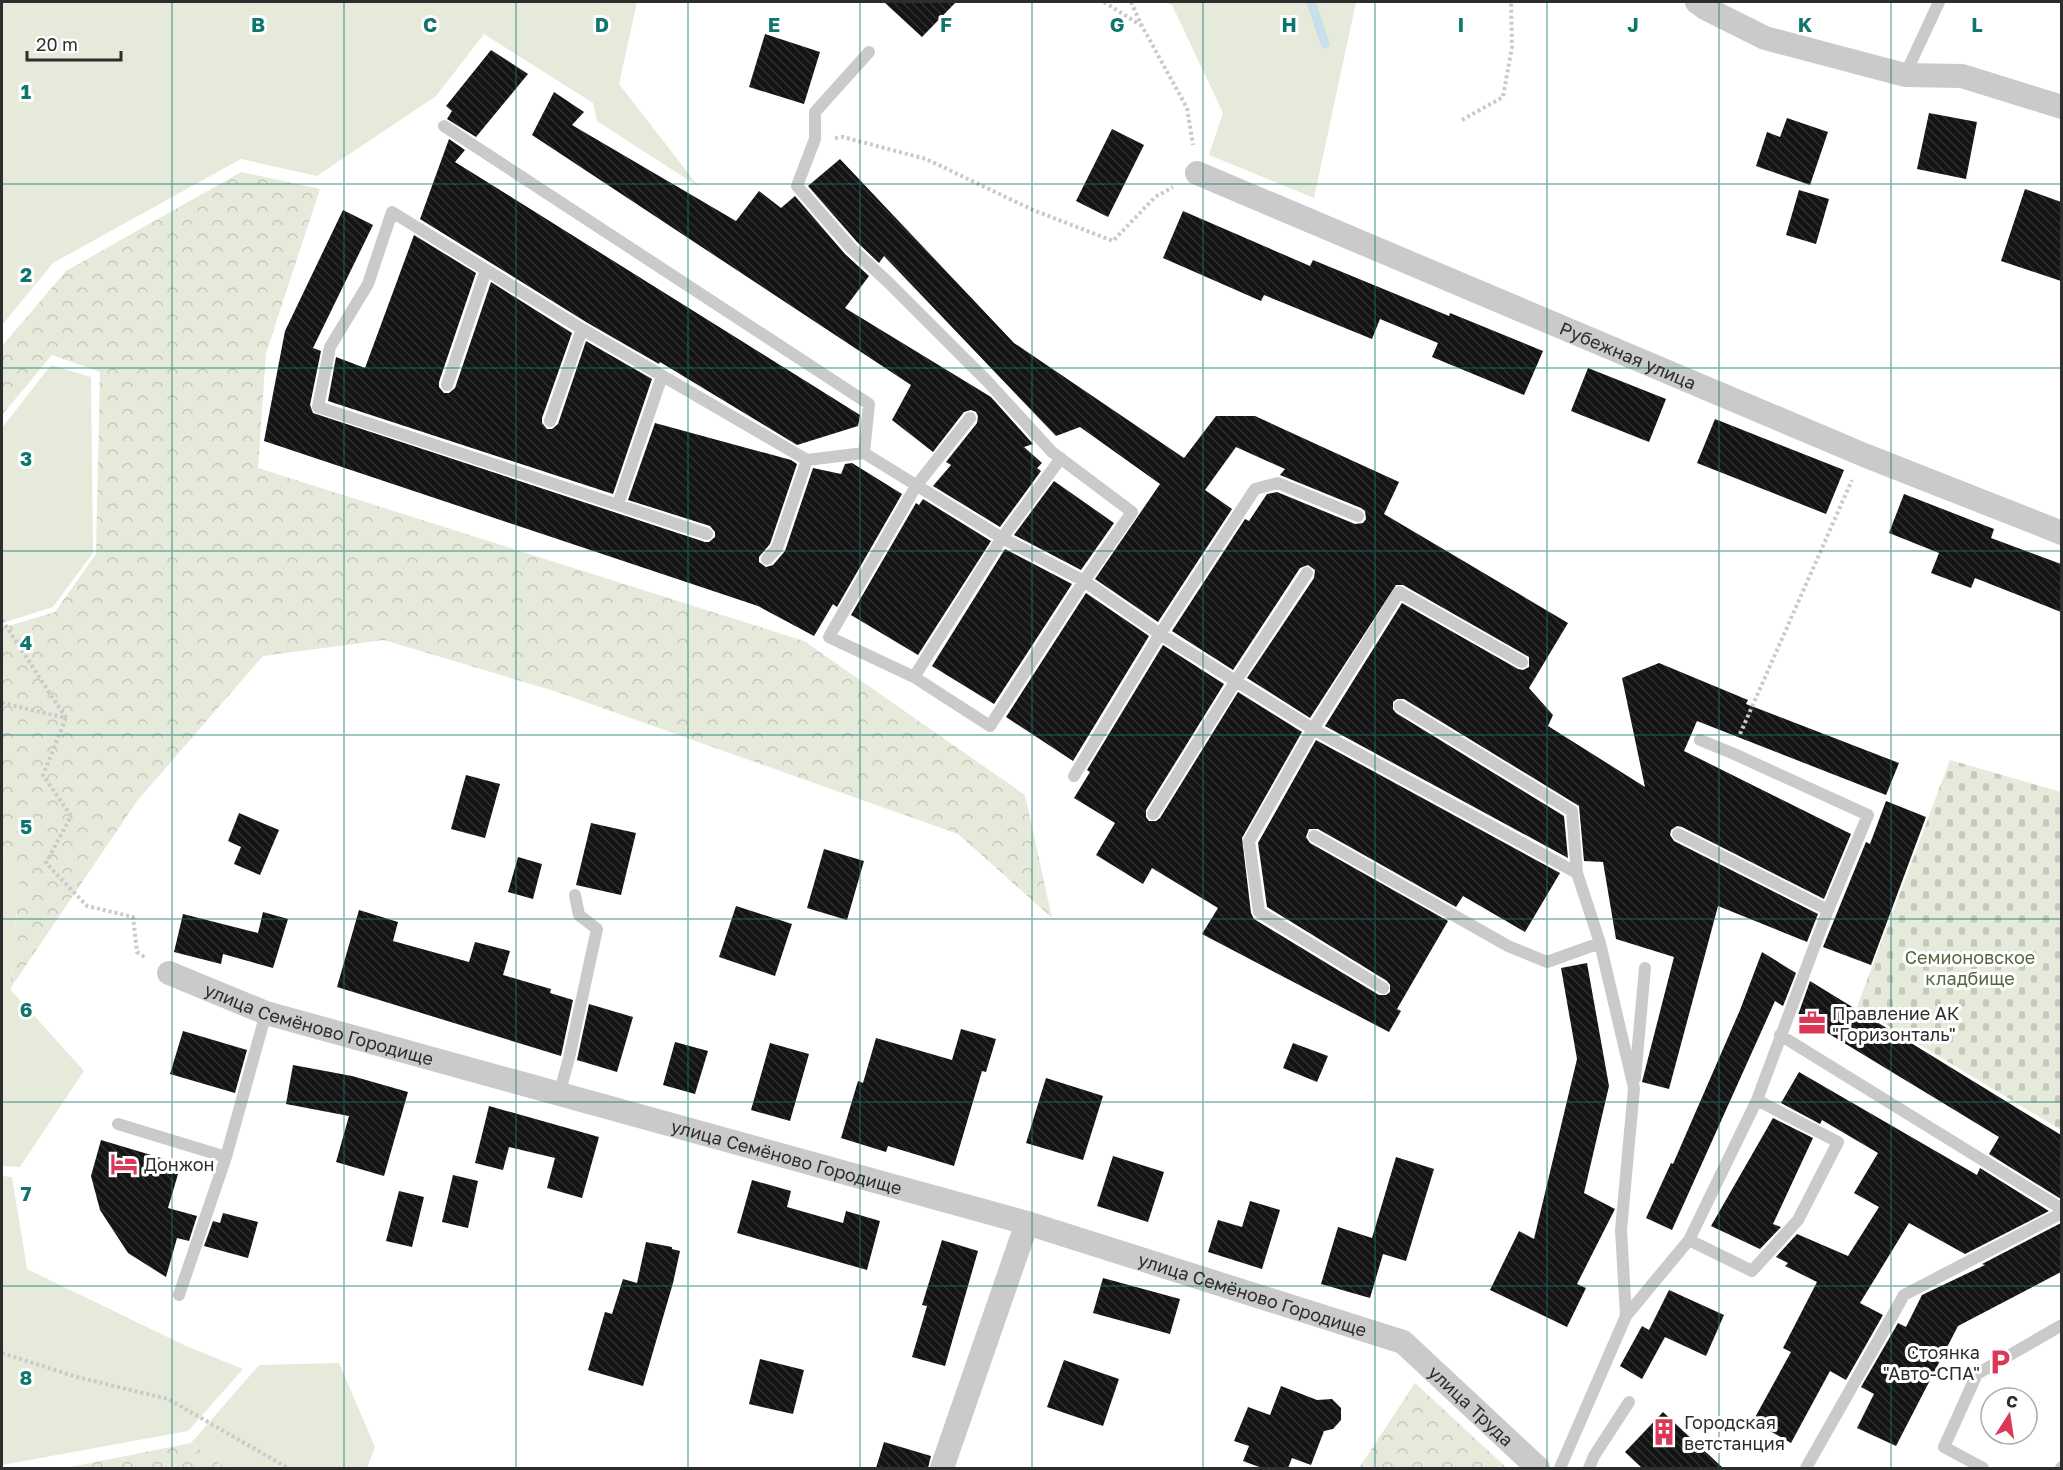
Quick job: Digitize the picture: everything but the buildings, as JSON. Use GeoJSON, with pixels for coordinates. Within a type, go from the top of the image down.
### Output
{"type":"FeatureCollection","features":[{"type":"Feature","properties":{"kind":"street"},"geometry":{"type":"LineString","coordinates":[[1697,2],[1765,38],[1905,75],[1962,76],[2061,107]]}},
{"type":"Feature","properties":{"kind":"street","name":"Рубежная улица"},"geometry":{"type":"LineString","coordinates":[[1197,173],[1864,454],[2061,533]]}},
{"type":"Feature","properties":{"kind":"street","name":"улица Семёново Городище"},"geometry":{"type":"LineString","coordinates":[[169,973],[266,1013],[1027,1223],[1403,1342]]}},
{"type":"Feature","properties":{"kind":"street"},"geometry":{"type":"LineString","coordinates":[[942,1468],[1027,1223]]}},
{"type":"Feature","properties":{"kind":"street","name":"улица Труда"},"geometry":{"type":"LineString","coordinates":[[1403,1342],[1538,1468]]}},
{"type":"Feature","properties":{"kind":"lane"},"geometry":{"type":"LineString","coordinates":[[1905,75],[1939,2]]}},
{"type":"Feature","properties":{"kind":"lane"},"geometry":{"type":"LineString","coordinates":[[869,52],[815,112],[815,139],[797,186],[850,248],[888,282],[988,382],[1052,452],[1132,512],[1084,581],[990,726],[914,677],[829,637],[916,486],[970,418]]}},
{"type":"Feature","properties":{"kind":"lane"},"geometry":{"type":"LineString","coordinates":[[444,126],[869,404],[864,453]]}},
{"type":"Feature","properties":{"kind":"lane"},"geometry":{"type":"LineString","coordinates":[[707,534],[318,407],[330,347],[368,284],[392,212],[582,329],[807,460],[864,453],[1002,538],[1084,581],[1160,634],[1313,729],[1577,873]]}},
{"type":"Feature","properties":{"kind":"lane"},"geometry":{"type":"LineString","coordinates":[[447,385],[486,270]]}},
{"type":"Feature","properties":{"kind":"lane"},"geometry":{"type":"LineString","coordinates":[[550,421],[582,329]]}},
{"type":"Feature","properties":{"kind":"lane"},"geometry":{"type":"LineString","coordinates":[[618,504],[662,376]]}},
{"type":"Feature","properties":{"kind":"lane"},"geometry":{"type":"LineString","coordinates":[[914,677],[1002,538],[1061,458]]}},
{"type":"Feature","properties":{"kind":"lane"},"geometry":{"type":"LineString","coordinates":[[767,559],[777,548],[807,460]]}},
{"type":"Feature","properties":{"kind":"lane"},"geometry":{"type":"LineString","coordinates":[[1074,776],[1160,634],[1255,489],[1278,483],[1359,516]]}},
{"type":"Feature","properties":{"kind":"lane"},"geometry":{"type":"LineString","coordinates":[[1153,814],[1235,682],[1307,573]]}},
{"type":"Feature","properties":{"kind":"lane"},"geometry":{"type":"LineString","coordinates":[[1383,988],[1259,912],[1249,841],[1313,729],[1399,592],[1522,662]]}},
{"type":"Feature","properties":{"kind":"lane"},"geometry":{"type":"LineString","coordinates":[[1400,706],[1572,811],[1577,873],[1600,943],[1634,1088]]}},
{"type":"Feature","properties":{"kind":"lane"},"geometry":{"type":"LineString","coordinates":[[1560,1468],[1626,1316],[1689,1240],[1757,1100],[1828,910],[1868,815],[1700,740]]}},
{"type":"Feature","properties":{"kind":"lane"},"geometry":{"type":"LineString","coordinates":[[1678,834],[1828,910]]}},
{"type":"Feature","properties":{"kind":"lane"},"geometry":{"type":"LineString","coordinates":[[1314,836],[1508,946],[1547,962],[1600,943]]}},
{"type":"Feature","properties":{"kind":"lane"},"geometry":{"type":"LineString","coordinates":[[559,1095],[597,929],[579,915],[575,895]]}},
{"type":"Feature","properties":{"kind":"lane"},"geometry":{"type":"LineString","coordinates":[[1626,1316],[1621,1230],[1645,968]]}},
{"type":"Feature","properties":{"kind":"lane"},"geometry":{"type":"LineString","coordinates":[[179,1295],[226,1157],[266,1013]]}},
{"type":"Feature","properties":{"kind":"lane"},"geometry":{"type":"LineString","coordinates":[[1780,1035],[2061,1211],[1904,1295],[1806,1468]]}},
{"type":"Feature","properties":{"kind":"lane"},"geometry":{"type":"LineString","coordinates":[[1689,1240],[1752,1271],[1798,1220],[1838,1142],[1757,1100]]}},
{"type":"Feature","properties":{"kind":"lane"},"geometry":{"type":"LineString","coordinates":[[118,1124],[226,1157]]}},
{"type":"Feature","properties":{"kind":"lane"},"geometry":{"type":"LineString","coordinates":[[1983,1468],[1944,1448],[1977,1374],[2061,1325]]}},
{"type":"Feature","properties":{"kind":"lane"},"geometry":{"type":"LineString","coordinates":[[1588,1468],[1593,1456],[1629,1402]]}},
{"type":"Feature","properties":{"kind":"path"},"geometry":{"type":"LineString","coordinates":[[1104,2],[1142,26]]}},
{"type":"Feature","properties":{"kind":"path"},"geometry":{"type":"LineString","coordinates":[[815,139],[843,137],[926,159],[1033,210],[1113,241],[1155,197],[1197,173],[1187,108],[1131,2]]}},
{"type":"Feature","properties":{"kind":"path"},"geometry":{"type":"LineString","coordinates":[[1462,120],[1503,97],[1512,47],[1511,2]]}},
{"type":"Feature","properties":{"kind":"path"},"geometry":{"type":"LineString","coordinates":[[1732,753],[1864,454]]}},
{"type":"Feature","properties":{"kind":"path"},"geometry":{"type":"LineString","coordinates":[[2,620],[66,718]]}},
{"type":"Feature","properties":{"kind":"path"},"geometry":{"type":"LineString","coordinates":[[2,703],[66,718]]}},
{"type":"Feature","properties":{"kind":"path"},"geometry":{"type":"LineString","coordinates":[[66,718],[43,775],[71,816],[46,863],[87,906],[133,916],[137,952]]}},
{"type":"Feature","properties":{"kind":"path"},"geometry":{"type":"LineString","coordinates":[[2,1353],[77,1377],[168,1399],[288,1468]]}},
{"type":"Feature","properties":{"kind":"green space"},"geometry":{"type":"Polygon","coordinates":[[[2,2],[637,2],[619,84],[699,187],[597,121],[593,103],[484,34],[436,96],[317,176],[241,159],[53,263],[2,325],[2,2]]]}},
{"type":"Feature","properties":{"kind":"green space"},"geometry":{"type":"Polygon","coordinates":[[[1166,2],[1356,2],[1314,198],[1209,155],[1223,113],[1172,5],[1166,2]]]}},
{"type":"Feature","properties":{"kind":"green space"},"geometry":{"type":"Polygon","coordinates":[[[241,172],[320,189],[266,353],[258,468],[804,641],[1025,795],[1052,918],[958,834],[557,692],[384,640],[263,656],[137,801],[10,989],[20,874],[2,849],[2,628],[55,612],[96,554],[100,372],[52,355],[2,415],[2,346],[66,271],[241,172]]]}},
{"type":"Feature","properties":{"kind":"green space"},"geometry":{"type":"Polygon","coordinates":[[[51,365],[91,377],[93,553],[53,607],[2,623],[2,428],[51,365]]]}},
{"type":"Feature","properties":{"kind":"green space","name":"Семионовское кладбище"},"geometry":{"type":"Polygon","coordinates":[[[1950,760],[2061,792],[2061,1130],[1857,1007],[1950,760]]]}},
{"type":"Feature","properties":{"kind":"green space"},"geometry":{"type":"Polygon","coordinates":[[[2,849],[20,874],[10,989],[84,1071],[20,1167],[2,1166],[2,849]]]}},
{"type":"Feature","properties":{"kind":"green space"},"geometry":{"type":"Polygon","coordinates":[[[2,1176],[12,1177],[27,1269],[186,1346],[243,1369],[188,1431],[2,1465],[2,1176]]]}},
{"type":"Feature","properties":{"kind":"green space"},"geometry":{"type":"Polygon","coordinates":[[[339,1363],[375,1447],[367,1468],[226,1468],[191,1443],[259,1365],[339,1363]]]}},
{"type":"Feature","properties":{"kind":"green space"},"geometry":{"type":"Polygon","coordinates":[[[1415,1383],[1507,1468],[1359,1468],[1415,1383]]]}},
{"type":"Feature","properties":{"kind":"green space"},"geometry":{"type":"Polygon","coordinates":[[[191,1443],[226,1468],[65,1468],[191,1443]]]}},
{"type":"Feature","properties":{"kind":"waterway"},"geometry":{"type":"LineString","coordinates":[[1311,2],[1325,44]]}},
{"type":"Feature","properties":{"kind":"place","name":"Правление АК \"Горизонталь\""},"geometry":{"type":"Point","coordinates":[1812,1023]}},
{"type":"Feature","properties":{"kind":"place","name":"Донжон"},"geometry":{"type":"Point","coordinates":[124,1164]}},
{"type":"Feature","properties":{"kind":"place","name":"Стоянка \"Авто-СПА\""},"geometry":{"type":"Point","coordinates":[2000,1362]}},
{"type":"Feature","properties":{"kind":"place","name":"Городская ветстанция"},"geometry":{"type":"Point","coordinates":[1664,1432]}}]}
